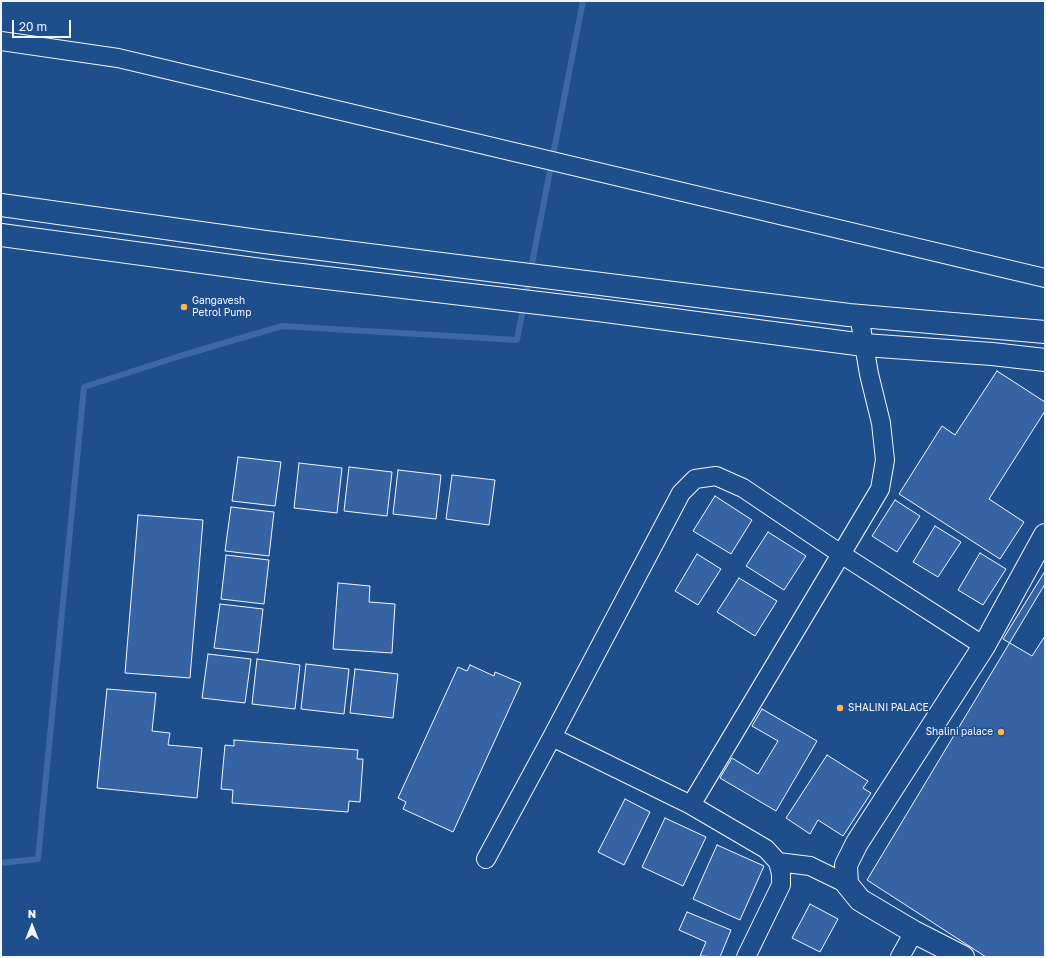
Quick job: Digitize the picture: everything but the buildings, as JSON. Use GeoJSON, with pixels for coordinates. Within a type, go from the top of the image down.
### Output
{"type":"FeatureCollection","features":[{"type":"Feature","properties":{"kind":"main road"},"geometry":{"type":"LineString","coordinates":[[1,205],[265,242],[859,315],[1045,332]]}},
{"type":"Feature","properties":{"kind":"main road"},"geometry":{"type":"LineString","coordinates":[[1,235],[276,272],[598,310],[864,345],[992,354],[1045,360]]}},
{"type":"Feature","properties":{"kind":"main road"},"geometry":{"type":"LineString","coordinates":[[963,957],[914,932],[860,900],[847,884],[846,865],[857,843],[984,646],[1045,535]]}},
{"type":"Feature","properties":{"kind":"street"},"geometry":{"type":"LineString","coordinates":[[1,41],[118,58],[1045,278]]}},
{"type":"Feature","properties":{"kind":"street"},"geometry":{"type":"LineString","coordinates":[[691,805],[880,489],[885,460],[881,423],[869,374],[859,315]]}},
{"type":"Feature","properties":{"kind":"street"},"geometry":{"type":"LineString","coordinates":[[486,859],[681,493],[695,479],[716,476],[744,488],[842,554],[984,646]]}},
{"type":"Feature","properties":{"kind":"street"},"geometry":{"type":"LineString","coordinates":[[552,737],[691,805],[766,849],[778,862],[781,874],[781,885],[746,957]]}},
{"type":"Feature","properties":{"kind":"street"},"geometry":{"type":"LineString","coordinates":[[778,862],[810,866],[847,884]]}},
{"type":"Feature","properties":{"kind":"street"},"geometry":{"type":"LineString","coordinates":[[900,957],[914,932]]}},
{"type":"Feature","properties":{"kind":"waterway"},"geometry":{"type":"LineString","coordinates":[[527,289],[583,1]]}},
{"type":"Feature","properties":{"kind":"waterway"},"geometry":{"type":"LineString","coordinates":[[1,863],[38,859],[84,387],[180,356],[282,326],[517,340],[522,314]]}},
{"type":"Feature","properties":{"kind":"place","name":"Gangavesh Petrol Pump"},"geometry":{"type":"Point","coordinates":[184,307]}},
{"type":"Feature","properties":{"kind":"place","name":"SHALINI PALACE"},"geometry":{"type":"Point","coordinates":[840,708]}},
{"type":"Feature","properties":{"kind":"place","name":"Shalini palace"},"geometry":{"type":"Point","coordinates":[1001,732]}}]}
